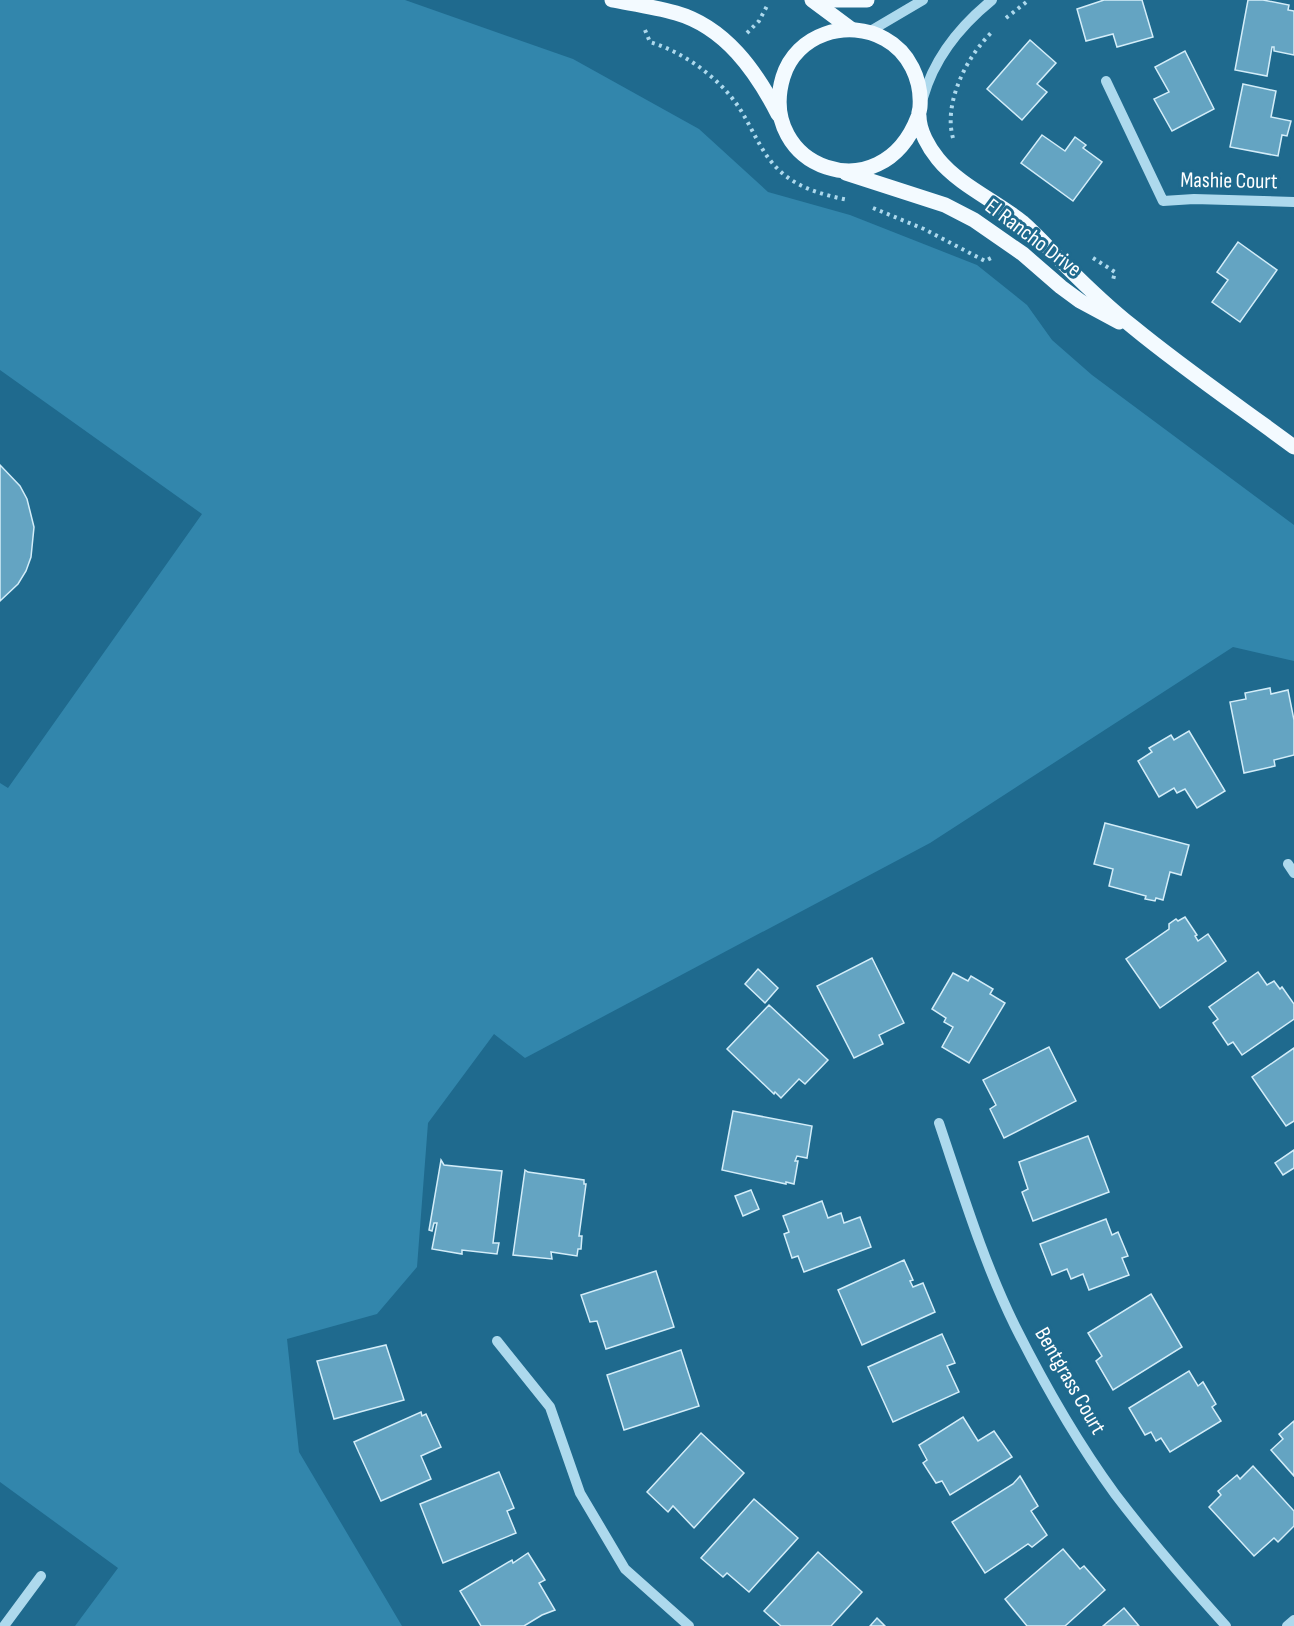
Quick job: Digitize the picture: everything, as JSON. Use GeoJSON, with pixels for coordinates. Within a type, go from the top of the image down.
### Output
{"type":"FeatureCollection","features":[{"type":"Feature","properties":{"kind":"main road","name":"El Rancho Drive"},"geometry":{"type":"LineString","coordinates":[[612,0],[677,13],[717,34],[750,68],[768,95],[791,140],[803,154],[818,164],[945,205],[974,220],[1016,248],[1080,301],[1133,328]]}},
{"type":"Feature","properties":{"kind":"main road","name":"El Rancho Drive"},"geometry":{"type":"LineString","coordinates":[[812,0],[851,29]]}},
{"type":"Feature","properties":{"kind":"main road"},"geometry":{"type":"LineString","coordinates":[[820,0],[867,0]]}},
{"type":"Feature","properties":{"kind":"main road","name":"El Rancho Drive"},"geometry":{"type":"LineString","coordinates":[[783,124],[779,107],[779,90],[792,59],[804,46],[834,30],[851,29],[883,38],[897,47],[916,74],[920,90],[919,112],[923,133],[930,148],[949,170],[1022,222],[1133,328],[1294,447]]}},
{"type":"Feature","properties":{"kind":"main road","name":"El Rancho Drive"},"geometry":{"type":"LineString","coordinates":[[835,169],[853,171],[870,168],[887,160],[912,134],[919,112]]}},
{"type":"Feature","properties":{"kind":"street"},"geometry":{"type":"LineString","coordinates":[[867,33],[923,0]]}},
{"type":"Feature","properties":{"kind":"street"},"geometry":{"type":"LineString","coordinates":[[919,112],[926,88],[943,53],[969,20],[992,0]]}},
{"type":"Feature","properties":{"kind":"street","name":"Mashie Court"},"geometry":{"type":"LineString","coordinates":[[1106,81],[1163,201],[1194,199],[1294,202]]}},
{"type":"Feature","properties":{"kind":"street","name":"Bentgrass Court"},"geometry":{"type":"LineString","coordinates":[[939,1123],[977,1236],[1015,1326],[1061,1411],[1114,1493],[1175,1569],[1226,1626]]}},
{"type":"Feature","properties":{"kind":"street"},"geometry":{"type":"LineString","coordinates":[[497,1341],[550,1407],[580,1493],[625,1569],[689,1626]]}},
{"type":"Feature","properties":{"kind":"street"},"geometry":{"type":"LineString","coordinates":[[4,1626],[41,1576]]}},
{"type":"Feature","properties":{"kind":"street"},"geometry":{"type":"LineString","coordinates":[[1287,1626],[1294,1620]]}},
{"type":"Feature","properties":{"kind":"path"},"geometry":{"type":"LineString","coordinates":[[1001,22],[1029,0]]}},
{"type":"Feature","properties":{"kind":"path"},"geometry":{"type":"LineString","coordinates":[[744,35],[759,21],[768,4]]}},
{"type":"Feature","properties":{"kind":"path"},"geometry":{"type":"LineString","coordinates":[[955,144],[950,125],[950,114],[962,74],[976,50],[994,29]]}},
{"type":"Feature","properties":{"kind":"path"},"geometry":{"type":"LineString","coordinates":[[1088,254],[1115,272],[1106,304]]}},
{"type":"Feature","properties":{"kind":"shaded area"},"geometry":{"type":"Polygon","coordinates":[[[0,0],[405,0],[573,59],[699,129],[768,192],[850,215],[977,265],[1027,305],[1052,340],[1092,375],[1294,525],[1294,661],[1233,647],[930,843],[525,1058],[494,1034],[428,1123],[417,1267],[377,1314],[287,1339],[299,1452],[402,1626],[75,1626],[118,1568],[0,1482],[0,783],[8,788],[202,514],[0,370],[0,0]]]}},
{"type":"Feature","properties":{"kind":"building"},"geometry":{"type":"Polygon","coordinates":[[[1104,0],[1142,0],[1153,37],[1117,47],[1113,34],[1086,41],[1077,9],[1104,0]]]}},
{"type":"Feature","properties":{"kind":"building"},"geometry":{"type":"Polygon","coordinates":[[[1248,0],[1263,0],[1289,5],[1288,10],[1294,11],[1294,55],[1274,51],[1272,47],[1267,76],[1235,70],[1248,0]]]}},
{"type":"Feature","properties":{"kind":"building"},"geometry":{"type":"Polygon","coordinates":[[[1030,40],[1056,63],[1037,84],[1047,92],[1022,120],[987,89],[1030,40]]]}},
{"type":"Feature","properties":{"kind":"building"},"geometry":{"type":"Polygon","coordinates":[[[1185,51],[1214,109],[1172,131],[1154,99],[1169,92],[1155,67],[1185,51]]]}},
{"type":"Feature","properties":{"kind":"building"},"geometry":{"type":"Polygon","coordinates":[[[1243,84],[1276,91],[1271,117],[1291,121],[1287,136],[1282,135],[1278,156],[1230,147],[1243,84]]]}},
{"type":"Feature","properties":{"kind":"building"},"geometry":{"type":"Polygon","coordinates":[[[1042,135],[1065,151],[1075,137],[1086,145],[1083,148],[1102,162],[1073,201],[1021,163],[1042,135]]]}},
{"type":"Feature","properties":{"kind":"building"},"geometry":{"type":"Polygon","coordinates":[[[1238,242],[1277,270],[1240,322],[1212,302],[1228,280],[1217,272],[1238,242]]]}},
{"type":"Feature","properties":{"kind":"building"},"geometry":{"type":"Polygon","coordinates":[[[0,465],[20,486],[27,499],[34,527],[31,557],[26,571],[18,584],[0,601],[0,465]]]}},
{"type":"Feature","properties":{"kind":"building"},"geometry":{"type":"Polygon","coordinates":[[[1270,688],[1271,694],[1288,690],[1294,720],[1294,755],[1274,760],[1275,766],[1244,773],[1230,702],[1246,699],[1245,693],[1270,688]]]}},
{"type":"Feature","properties":{"kind":"building"},"geometry":{"type":"Polygon","coordinates":[[[1189,731],[1225,791],[1197,808],[1185,789],[1177,793],[1174,788],[1159,797],[1138,761],[1152,752],[1149,748],[1171,735],[1174,740],[1189,731]]]}},
{"type":"Feature","properties":{"kind":"building"},"geometry":{"type":"Polygon","coordinates":[[[1105,823],[1189,845],[1181,875],[1170,872],[1163,900],[1145,899],[1146,896],[1109,886],[1113,869],[1094,864],[1105,823]]]}},
{"type":"Feature","properties":{"kind":"building"},"geometry":{"type":"Polygon","coordinates":[[[1185,917],[1197,935],[1195,936],[1198,941],[1208,934],[1226,961],[1160,1008],[1126,959],[1169,929],[1169,924],[1176,919],[1178,921],[1185,917]]]}},
{"type":"Feature","properties":{"kind":"building"},"geometry":{"type":"Polygon","coordinates":[[[872,958],[904,1023],[879,1035],[883,1044],[854,1058],[817,986],[872,958]]]}},
{"type":"Feature","properties":{"kind":"building"},"geometry":{"type":"Polygon","coordinates":[[[758,969],[778,988],[765,1003],[745,984],[758,969]]]}},
{"type":"Feature","properties":{"kind":"building"},"geometry":{"type":"Polygon","coordinates":[[[1258,972],[1267,985],[1274,981],[1280,989],[1282,987],[1294,1004],[1294,1019],[1242,1055],[1233,1042],[1228,1045],[1213,1023],[1218,1019],[1209,1007],[1258,972]]]}},
{"type":"Feature","properties":{"kind":"building"},"geometry":{"type":"Polygon","coordinates":[[[953,973],[968,981],[971,976],[993,989],[990,994],[1005,1003],[969,1063],[942,1047],[953,1027],[944,1022],[946,1018],[932,1009],[953,973]]]}},
{"type":"Feature","properties":{"kind":"building"},"geometry":{"type":"Polygon","coordinates":[[[769,1005],[828,1060],[805,1084],[799,1079],[781,1098],[727,1049],[769,1005]]]}},
{"type":"Feature","properties":{"kind":"building"},"geometry":{"type":"Polygon","coordinates":[[[1049,1047],[1076,1101],[1004,1138],[990,1109],[996,1105],[983,1080],[1049,1047]]]}},
{"type":"Feature","properties":{"kind":"building"},"geometry":{"type":"Polygon","coordinates":[[[1294,1048],[1294,1121],[1286,1126],[1252,1077],[1294,1048]]]}},
{"type":"Feature","properties":{"kind":"building"},"geometry":{"type":"Polygon","coordinates":[[[733,1111],[812,1126],[807,1158],[797,1156],[795,1161],[798,1161],[794,1184],[722,1170],[733,1111]]]}},
{"type":"Feature","properties":{"kind":"building"},"geometry":{"type":"Polygon","coordinates":[[[1088,1136],[1109,1192],[1033,1221],[1022,1192],[1028,1189],[1019,1162],[1088,1136]]]}},
{"type":"Feature","properties":{"kind":"building"},"geometry":{"type":"Polygon","coordinates":[[[1294,1150],[1294,1168],[1283,1175],[1275,1163],[1294,1150]]]}},
{"type":"Feature","properties":{"kind":"building"},"geometry":{"type":"Polygon","coordinates":[[[441,1160],[444,1165],[502,1171],[493,1243],[499,1243],[497,1254],[462,1250],[462,1254],[432,1249],[437,1223],[434,1223],[432,1231],[429,1230],[441,1160]]]}},
{"type":"Feature","properties":{"kind":"building"},"geometry":{"type":"Polygon","coordinates":[[[525,1170],[584,1180],[586,1184],[579,1236],[582,1236],[581,1249],[578,1249],[577,1256],[551,1252],[552,1259],[513,1255],[525,1170]]]}},
{"type":"Feature","properties":{"kind":"building"},"geometry":{"type":"Polygon","coordinates":[[[751,1190],[759,1209],[743,1216],[735,1196],[751,1190]]]}},
{"type":"Feature","properties":{"kind":"building"},"geometry":{"type":"Polygon","coordinates":[[[822,1201],[828,1218],[841,1213],[844,1223],[860,1217],[871,1247],[804,1272],[798,1256],[792,1258],[784,1234],[789,1232],[783,1216],[822,1201]]]}},
{"type":"Feature","properties":{"kind":"building"},"geometry":{"type":"Polygon","coordinates":[[[1106,1219],[1112,1235],[1118,1232],[1128,1256],[1122,1258],[1129,1275],[1089,1290],[1083,1274],[1071,1279],[1067,1269],[1052,1275],[1040,1244],[1106,1219]]]}},
{"type":"Feature","properties":{"kind":"building"},"geometry":{"type":"Polygon","coordinates":[[[904,1260],[913,1280],[910,1281],[913,1287],[923,1283],[935,1312],[862,1345],[838,1290],[904,1260]]]}},
{"type":"Feature","properties":{"kind":"building"},"geometry":{"type":"Polygon","coordinates":[[[656,1271],[674,1327],[606,1349],[597,1321],[590,1322],[581,1295],[656,1271]]]}},
{"type":"Feature","properties":{"kind":"building"},"geometry":{"type":"Polygon","coordinates":[[[1151,1294],[1182,1347],[1113,1390],[1096,1361],[1102,1356],[1088,1333],[1151,1294]]]}},
{"type":"Feature","properties":{"kind":"building"},"geometry":{"type":"Polygon","coordinates":[[[942,1334],[955,1363],[947,1366],[959,1392],[893,1422],[868,1367],[942,1334]]]}},
{"type":"Feature","properties":{"kind":"building"},"geometry":{"type":"Polygon","coordinates":[[[386,1345],[404,1400],[334,1419],[317,1361],[386,1345]]]}},
{"type":"Feature","properties":{"kind":"building"},"geometry":{"type":"Polygon","coordinates":[[[681,1350],[699,1406],[624,1430],[607,1375],[681,1350]]]}},
{"type":"Feature","properties":{"kind":"building"},"geometry":{"type":"Polygon","coordinates":[[[1189,1371],[1198,1386],[1203,1382],[1216,1404],[1212,1407],[1221,1421],[1170,1452],[1161,1438],[1156,1441],[1151,1432],[1145,1435],[1129,1408],[1189,1371]]]}},
{"type":"Feature","properties":{"kind":"building"},"geometry":{"type":"Polygon","coordinates":[[[421,1412],[422,1416],[426,1414],[441,1447],[421,1456],[431,1479],[381,1501],[354,1442],[421,1412]]]}},
{"type":"Feature","properties":{"kind":"building"},"geometry":{"type":"Polygon","coordinates":[[[963,1417],[978,1441],[994,1431],[1012,1457],[950,1495],[942,1481],[936,1483],[923,1463],[927,1460],[919,1445],[963,1417]]]}},
{"type":"Feature","properties":{"kind":"building"},"geometry":{"type":"Polygon","coordinates":[[[1294,1421],[1294,1476],[1271,1450],[1283,1439],[1279,1434],[1294,1421]]]}},
{"type":"Feature","properties":{"kind":"building"},"geometry":{"type":"Polygon","coordinates":[[[701,1433],[744,1473],[694,1528],[673,1506],[668,1512],[647,1492],[701,1433]]]}},
{"type":"Feature","properties":{"kind":"building"},"geometry":{"type":"Polygon","coordinates":[[[1253,1466],[1294,1511],[1294,1526],[1278,1542],[1274,1538],[1254,1556],[1209,1507],[1221,1495],[1218,1491],[1237,1475],[1240,1479],[1253,1466]]]}},
{"type":"Feature","properties":{"kind":"building"},"geometry":{"type":"Polygon","coordinates":[[[499,1472],[514,1508],[507,1511],[516,1533],[443,1563],[420,1504],[499,1472]]]}},
{"type":"Feature","properties":{"kind":"building"},"geometry":{"type":"Polygon","coordinates":[[[1020,1476],[1038,1506],[1031,1511],[1047,1535],[1032,1547],[1028,1544],[985,1573],[952,1522],[1013,1484],[1020,1476]]]}},
{"type":"Feature","properties":{"kind":"building"},"geometry":{"type":"Polygon","coordinates":[[[754,1499],[798,1538],[749,1592],[727,1573],[723,1577],[701,1558],[754,1499]]]}},
{"type":"Feature","properties":{"kind":"building"},"geometry":{"type":"Polygon","coordinates":[[[1063,1549],[1080,1569],[1084,1566],[1105,1590],[1065,1626],[1027,1626],[1005,1599],[1063,1549]]]}},
{"type":"Feature","properties":{"kind":"building"},"geometry":{"type":"Polygon","coordinates":[[[818,1552],[862,1592],[831,1626],[781,1626],[764,1611],[818,1552]]]}},
{"type":"Feature","properties":{"kind":"building"},"geometry":{"type":"Polygon","coordinates":[[[528,1553],[545,1580],[539,1583],[555,1610],[524,1626],[481,1626],[460,1591],[528,1553]]]}},
{"type":"Feature","properties":{"kind":"building"},"geometry":{"type":"Polygon","coordinates":[[[1124,1608],[1139,1626],[1103,1626],[1116,1615],[1124,1608]]]}},
{"type":"Feature","properties":{"kind":"building"},"geometry":{"type":"Polygon","coordinates":[[[877,1618],[885,1626],[870,1626],[877,1618]]]}}]}
